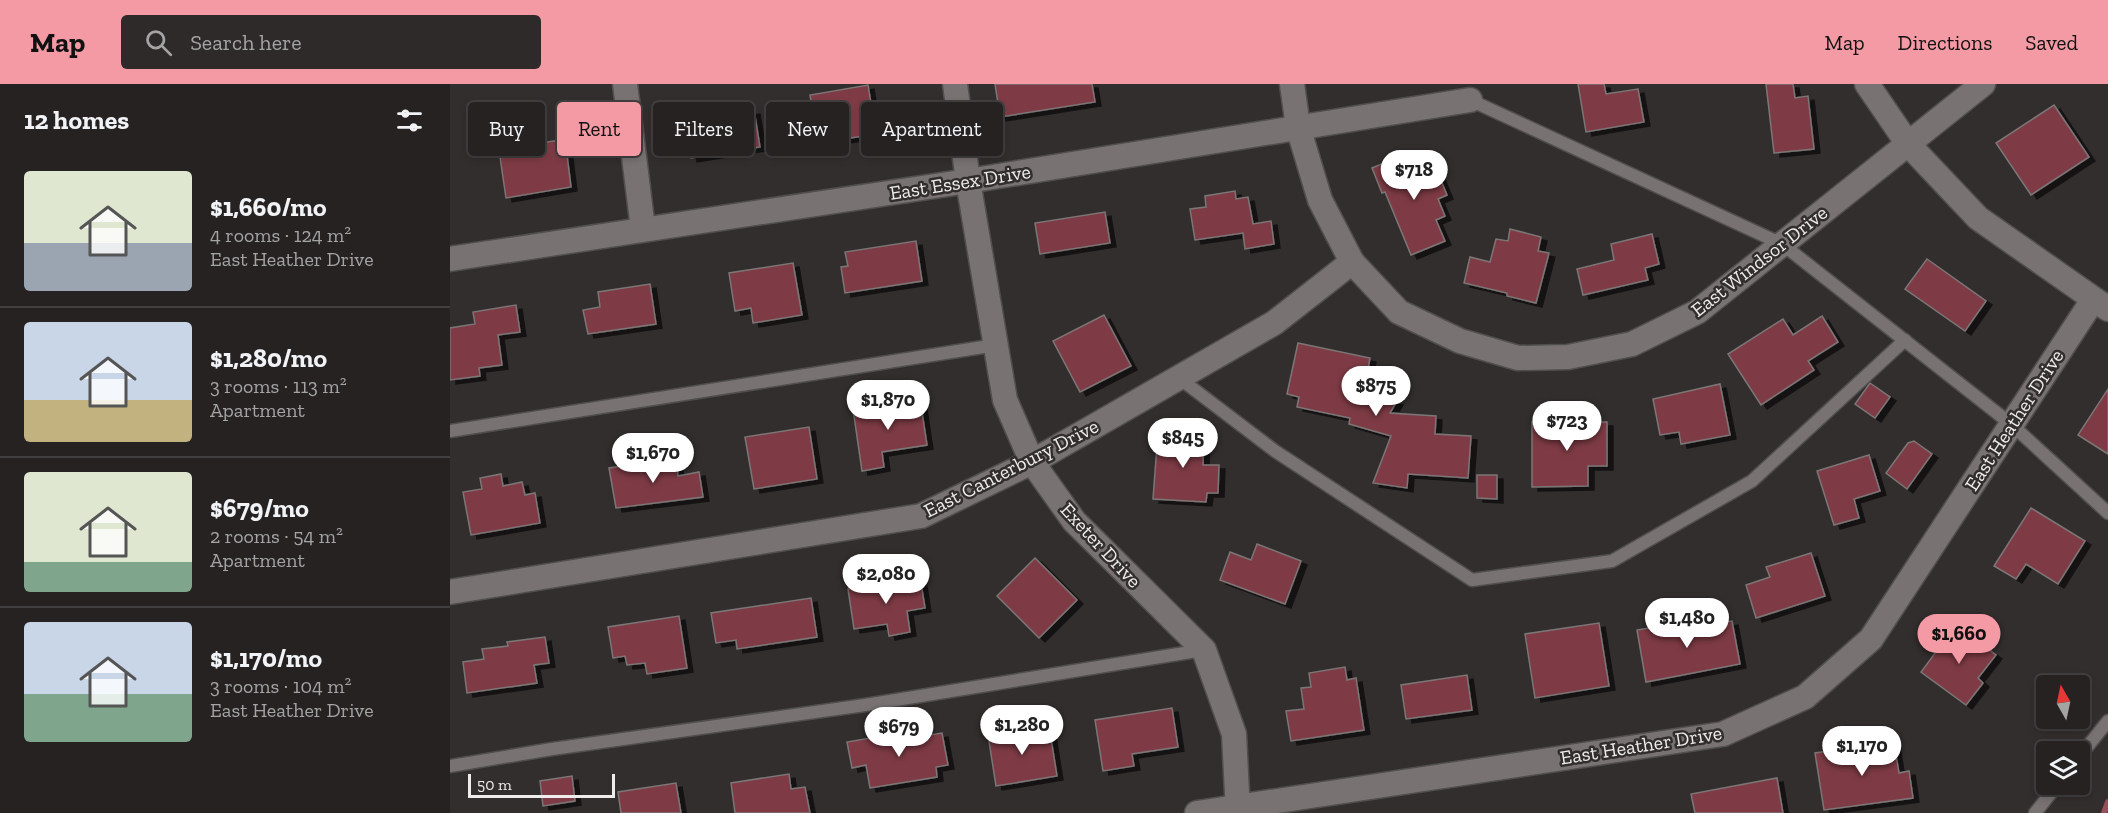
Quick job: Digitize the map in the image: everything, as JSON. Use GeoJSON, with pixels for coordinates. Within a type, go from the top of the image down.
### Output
{"type":"FeatureCollection","features":[{"type":"Feature","properties":{"kind":"street"},"geometry":{"type":"LineString","coordinates":[[624,84],[643,229]]}},
{"type":"Feature","properties":{"kind":"street","name":"Exeter Drive"},"geometry":{"type":"LineString","coordinates":[[955,84],[968,181],[1005,400],[1032,462],[1074,521],[1204,650],[1234,734],[1237,810]]}},
{"type":"Feature","properties":{"kind":"street","name":"East Windsor Drive"},"geometry":{"type":"LineString","coordinates":[[1292,84],[1298,127],[1320,200],[1352,262],[1399,312],[1460,341],[1518,358],[1568,357],[1632,344],[1697,312],[1983,84]]}},
{"type":"Feature","properties":{"kind":"street"},"geometry":{"type":"LineString","coordinates":[[1867,84],[1908,144],[1978,218],[2103,304]]}},
{"type":"Feature","properties":{"kind":"street","name":"East Essex Drive"},"geometry":{"type":"LineString","coordinates":[[450,259],[968,181],[1470,100]]}},
{"type":"Feature","properties":{"kind":"street","name":"East Canterbury Drive"},"geometry":{"type":"LineString","coordinates":[[450,592],[921,516],[1032,462],[1274,323],[1352,262]]}},
{"type":"Feature","properties":{"kind":"street","name":"East Heather Drive"},"geometry":{"type":"LineString","coordinates":[[1197,813],[1237,810],[1723,734],[1805,697],[1871,639],[2011,424],[2103,304]]}},
{"type":"Feature","properties":{"kind":"lane"},"geometry":{"type":"LineString","coordinates":[[1470,100],[1782,244],[2011,424],[2108,513]]}},
{"type":"Feature","properties":{"kind":"lane"},"geometry":{"type":"LineString","coordinates":[[1179,378],[1275,451],[1472,580],[1612,561],[1752,481],[1905,340]]}},
{"type":"Feature","properties":{"kind":"lane"},"geometry":{"type":"LineString","coordinates":[[450,431],[996,345]]}},
{"type":"Feature","properties":{"kind":"lane"},"geometry":{"type":"LineString","coordinates":[[450,766],[552,749],[865,705],[1204,650]]}},
{"type":"Feature","properties":{"kind":"lane"},"geometry":{"type":"LineString","coordinates":[[2090,744],[2108,721]]}},
{"type":"Feature","properties":{"kind":"lane"},"geometry":{"type":"LineString","coordinates":[[2035,813],[2049,795]]}},
{"type":"Feature","properties":{"kind":"building"},"geometry":{"type":"Polygon","coordinates":[[[995,84],[1092,84],[1095,102],[1003,117],[1003,102],[998,102],[995,84]]]}},
{"type":"Feature","properties":{"kind":"building"},"geometry":{"type":"Polygon","coordinates":[[[1578,84],[1604,84],[1606,94],[1638,89],[1644,122],[1586,132],[1578,84]]]}},
{"type":"Feature","properties":{"kind":"building"},"geometry":{"type":"Polygon","coordinates":[[[1766,84],[1793,84],[1795,98],[1808,96],[1814,149],[1774,153],[1766,84]]]}},
{"type":"Feature","properties":{"kind":"building"},"geometry":{"type":"Polygon","coordinates":[[[868,85],[871,102],[861,102],[861,136],[849,138],[849,102],[811,102],[810,95],[868,85]]]}},
{"type":"Feature","properties":{"kind":"building"},"geometry":{"type":"Polygon","coordinates":[[[2054,105],[2089,157],[2031,195],[1996,143],[2054,105]]]}},
{"type":"Feature","properties":{"kind":"building"},"geometry":{"type":"Polygon","coordinates":[[[754,110],[760,147],[754,148],[754,110]]]}},
{"type":"Feature","properties":{"kind":"building"},"geometry":{"type":"Polygon","coordinates":[[[557,140],[557,156],[567,156],[571,187],[506,198],[500,156],[545,156],[545,142],[557,140]]]}},
{"type":"Feature","properties":{"kind":"building"},"geometry":{"type":"Polygon","coordinates":[[[1406,154],[1412,169],[1433,161],[1447,195],[1438,199],[1445,216],[1436,220],[1445,241],[1411,255],[1385,192],[1382,193],[1372,168],[1406,154]]]}},
{"type":"Feature","properties":{"kind":"building"},"geometry":{"type":"Polygon","coordinates":[[[1235,191],[1236,199],[1248,197],[1253,224],[1271,221],[1274,244],[1245,249],[1243,233],[1195,240],[1190,209],[1206,207],[1205,196],[1235,191]]]}},
{"type":"Feature","properties":{"kind":"building"},"geometry":{"type":"Polygon","coordinates":[[[1105,212],[1110,243],[1040,254],[1035,223],[1105,212]]]}},
{"type":"Feature","properties":{"kind":"building"},"geometry":{"type":"Polygon","coordinates":[[[1510,229],[1541,237],[1538,251],[1549,253],[1536,303],[1507,296],[1507,293],[1464,283],[1470,257],[1490,262],[1496,239],[1508,241],[1510,229]]]}},
{"type":"Feature","properties":{"kind":"building"},"geometry":{"type":"Polygon","coordinates":[[[1652,234],[1659,264],[1645,268],[1648,280],[1583,295],[1577,269],[1614,260],[1611,244],[1652,234]]]}},
{"type":"Feature","properties":{"kind":"building"},"geometry":{"type":"Polygon","coordinates":[[[916,241],[922,281],[845,293],[841,267],[848,266],[845,252],[916,241]]]}},
{"type":"Feature","properties":{"kind":"building"},"geometry":{"type":"Polygon","coordinates":[[[1927,259],[1986,301],[1965,331],[1905,289],[1927,259]]]}},
{"type":"Feature","properties":{"kind":"building"},"geometry":{"type":"Polygon","coordinates":[[[793,263],[802,315],[753,323],[751,308],[735,311],[729,273],[793,263]]]}},
{"type":"Feature","properties":{"kind":"building"},"geometry":{"type":"Polygon","coordinates":[[[650,284],[656,324],[588,334],[583,310],[600,307],[598,292],[650,284]]]}},
{"type":"Feature","properties":{"kind":"building"},"geometry":{"type":"Polygon","coordinates":[[[516,305],[520,332],[498,335],[502,365],[479,368],[480,376],[450,380],[450,328],[475,324],[473,312],[516,305]]]}},
{"type":"Feature","properties":{"kind":"building"},"geometry":{"type":"Polygon","coordinates":[[[1104,315],[1131,366],[1080,392],[1053,341],[1104,315]]]}},
{"type":"Feature","properties":{"kind":"building"},"geometry":{"type":"Polygon","coordinates":[[[1822,316],[1838,342],[1808,361],[1814,370],[1761,405],[1728,354],[1783,319],[1793,335],[1822,316]]]}},
{"type":"Feature","properties":{"kind":"building"},"geometry":{"type":"Polygon","coordinates":[[[1298,343],[1370,358],[1363,395],[1397,401],[1390,413],[1436,416],[1435,434],[1471,436],[1468,478],[1408,474],[1407,488],[1373,483],[1391,436],[1349,424],[1350,418],[1297,407],[1299,397],[1287,394],[1298,343]]]}},
{"type":"Feature","properties":{"kind":"building"},"geometry":{"type":"Polygon","coordinates":[[[1870,383],[1890,397],[1875,418],[1855,404],[1870,383]]]}},
{"type":"Feature","properties":{"kind":"building"},"geometry":{"type":"Polygon","coordinates":[[[1720,384],[1730,435],[1681,444],[1679,432],[1660,435],[1653,399],[1720,384]]]}},
{"type":"Feature","properties":{"kind":"building"},"geometry":{"type":"Polygon","coordinates":[[[2108,389],[2108,454],[2078,435],[2108,389]]]}},
{"type":"Feature","properties":{"kind":"building"},"geometry":{"type":"Polygon","coordinates":[[[920,399],[927,445],[882,452],[884,467],[862,471],[853,409],[920,399]]]}},
{"type":"Feature","properties":{"kind":"building"},"geometry":{"type":"Polygon","coordinates":[[[1532,422],[1607,422],[1607,466],[1588,466],[1588,486],[1532,487],[1532,422]]]}},
{"type":"Feature","properties":{"kind":"building"},"geometry":{"type":"Polygon","coordinates":[[[809,427],[817,479],[754,489],[745,437],[809,427]]]}},
{"type":"Feature","properties":{"kind":"building"},"geometry":{"type":"Polygon","coordinates":[[[1158,432],[1204,434],[1203,465],[1219,465],[1218,493],[1207,493],[1206,502],[1153,499],[1158,432]]]}},
{"type":"Feature","properties":{"kind":"building"},"geometry":{"type":"Polygon","coordinates":[[[1914,441],[1932,454],[1907,489],[1886,473],[1908,443],[1914,441]]]}},
{"type":"Feature","properties":{"kind":"building"},"geometry":{"type":"Polygon","coordinates":[[[1869,455],[1880,491],[1854,499],[1859,518],[1834,525],[1817,471],[1869,455]]]}},
{"type":"Feature","properties":{"kind":"building"},"geometry":{"type":"Polygon","coordinates":[[[676,458],[678,476],[699,472],[703,497],[616,508],[609,468],[676,458]]]}},
{"type":"Feature","properties":{"kind":"building"},"geometry":{"type":"Polygon","coordinates":[[[501,474],[503,486],[522,482],[525,495],[535,493],[540,523],[471,535],[463,492],[482,489],[480,478],[501,474]]]}},
{"type":"Feature","properties":{"kind":"building"},"geometry":{"type":"Polygon","coordinates":[[[1477,475],[1497,475],[1497,499],[1477,498],[1477,475]]]}},
{"type":"Feature","properties":{"kind":"building"},"geometry":{"type":"Polygon","coordinates":[[[2031,508],[2085,541],[2058,584],[2026,564],[2016,579],[1994,566],[2031,508]]]}},
{"type":"Feature","properties":{"kind":"building"},"geometry":{"type":"Polygon","coordinates":[[[1257,544],[1301,561],[1285,604],[1220,580],[1230,552],[1251,560],[1257,544]]]}},
{"type":"Feature","properties":{"kind":"building"},"geometry":{"type":"Polygon","coordinates":[[[1811,553],[1825,596],[1756,618],[1746,585],[1770,577],[1766,567],[1811,553]]]}},
{"type":"Feature","properties":{"kind":"building"},"geometry":{"type":"Polygon","coordinates":[[[1035,558],[1077,600],[1039,638],[997,596],[1035,558]]]}},
{"type":"Feature","properties":{"kind":"building"},"geometry":{"type":"Polygon","coordinates":[[[920,577],[925,608],[907,611],[910,632],[889,636],[887,624],[854,629],[848,589],[920,577]]]}},
{"type":"Feature","properties":{"kind":"building"},"geometry":{"type":"Polygon","coordinates":[[[811,598],[817,637],[737,649],[736,640],[716,643],[711,613],[811,598]]]}},
{"type":"Feature","properties":{"kind":"building"},"geometry":{"type":"Polygon","coordinates":[[[679,616],[687,668],[647,674],[645,663],[627,665],[625,656],[613,658],[608,627],[679,616]]]}},
{"type":"Feature","properties":{"kind":"building"},"geometry":{"type":"Polygon","coordinates":[[[1699,619],[1701,626],[1732,621],[1740,664],[1646,682],[1637,630],[1699,619]]]}},
{"type":"Feature","properties":{"kind":"building"},"geometry":{"type":"Polygon","coordinates":[[[1599,623],[1609,686],[1535,698],[1525,634],[1599,623]]]}},
{"type":"Feature","properties":{"kind":"building"},"geometry":{"type":"Polygon","coordinates":[[[1956,625],[1996,655],[1978,678],[1983,683],[1966,705],[1921,672],[1956,625]]]}},
{"type":"Feature","properties":{"kind":"building"},"geometry":{"type":"Polygon","coordinates":[[[545,637],[549,663],[534,665],[537,683],[467,693],[463,662],[484,659],[482,649],[508,646],[507,642],[545,637]]]}},
{"type":"Feature","properties":{"kind":"building"},"geometry":{"type":"Polygon","coordinates":[[[1345,667],[1347,680],[1356,678],[1364,730],[1291,741],[1286,711],[1304,709],[1301,688],[1311,687],[1309,673],[1345,667]]]}},
{"type":"Feature","properties":{"kind":"building"},"geometry":{"type":"Polygon","coordinates":[[[1467,675],[1472,710],[1406,719],[1401,685],[1467,675]]]}},
{"type":"Feature","properties":{"kind":"building"},"geometry":{"type":"Polygon","coordinates":[[[1172,708],[1178,747],[1132,754],[1134,766],[1103,771],[1095,720],[1172,708]]]}},
{"type":"Feature","properties":{"kind":"building"},"geometry":{"type":"Polygon","coordinates":[[[1049,726],[1057,776],[996,786],[988,735],[1049,726]]]}},
{"type":"Feature","properties":{"kind":"building"},"geometry":{"type":"Polygon","coordinates":[[[911,731],[912,738],[942,733],[948,765],[936,767],[937,777],[870,788],[866,765],[852,768],[847,742],[911,731]]]}},
{"type":"Feature","properties":{"kind":"building"},"geometry":{"type":"Polygon","coordinates":[[[1894,743],[1899,773],[1909,771],[1913,798],[1824,810],[1815,753],[1894,743]]]}},
{"type":"Feature","properties":{"kind":"building"},"geometry":{"type":"Polygon","coordinates":[[[789,774],[791,789],[805,787],[810,813],[735,813],[731,783],[789,774]]]}},
{"type":"Feature","properties":{"kind":"building"},"geometry":{"type":"Polygon","coordinates":[[[572,776],[575,801],[543,806],[540,781],[572,776]]]}},
{"type":"Feature","properties":{"kind":"building"},"geometry":{"type":"Polygon","coordinates":[[[1777,778],[1783,813],[1695,813],[1691,794],[1777,778]]]}},
{"type":"Feature","properties":{"kind":"building"},"geometry":{"type":"Polygon","coordinates":[[[676,783],[681,813],[621,813],[618,792],[676,783]]]}},
{"type":"Feature","properties":{"kind":"waterway"},"geometry":{"type":"LineString","coordinates":[[2104,813],[2108,802]]}}]}
